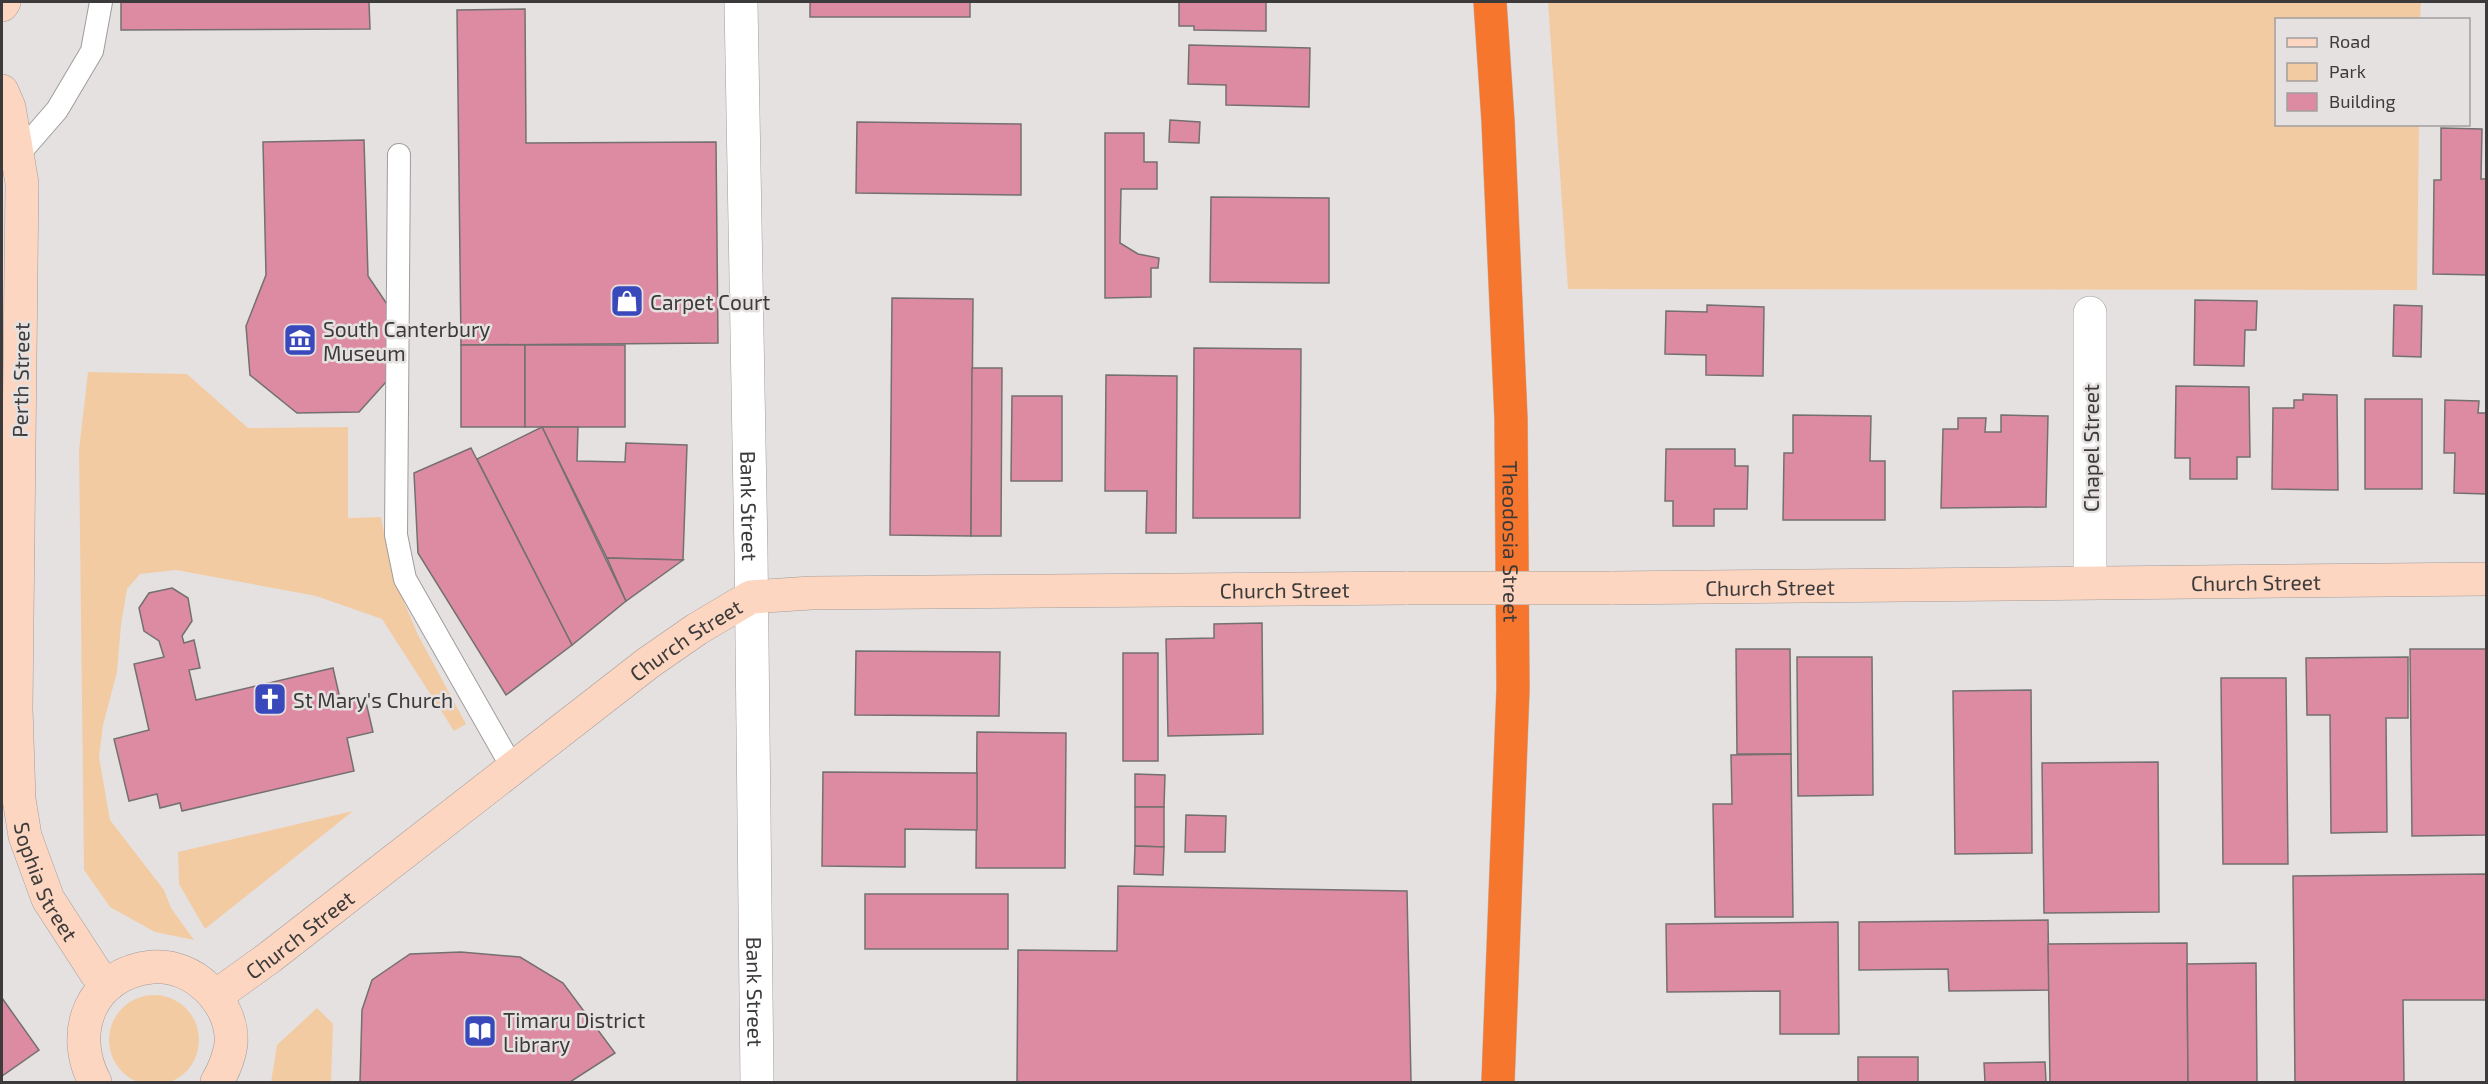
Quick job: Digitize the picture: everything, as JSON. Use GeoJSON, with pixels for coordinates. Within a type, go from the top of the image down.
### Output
{"type":"FeatureCollection","features":[{"type":"Feature","properties":{"kind":"highway","name":"Theodosia Street"},"geometry":{"type":"LineString","coordinates":[[1490,2],[1498,121],[1511,419],[1513,689],[1498,1083]]}},
{"type":"Feature","properties":{"kind":"street","name":"Bank Street"},"geometry":{"type":"LineString","coordinates":[[741,2],[757,1083]]}},
{"type":"Feature","properties":{"kind":"street","name":"Perth Street"},"geometry":{"type":"LineString","coordinates":[[2,91],[9,107],[22,183],[9,708]]}},
{"type":"Feature","properties":{"kind":"street","name":"Chapel Street"},"geometry":{"type":"LineString","coordinates":[[2090,313],[2090,582]]}},
{"type":"Feature","properties":{"kind":"street","name":"Church Street"},"geometry":{"type":"LineString","coordinates":[[217,999],[227,988],[648,663],[751,597],[811,593],[2487,579]]}},
{"type":"Feature","properties":{"kind":"street","name":"Sophia Street"},"geometry":{"type":"LineString","coordinates":[[9,708],[25,836],[48,898],[96,973],[108,985]]}},
{"type":"Feature","properties":{"kind":"street"},"geometry":{"type":"LineString","coordinates":[[95,1083],[86,1066],[82,1044],[84,1022],[93,1002],[108,985],[129,972],[153,967],[178,970],[200,981],[217,999],[227,1019],[231,1042],[226,1065],[217,1083]]}},
{"type":"Feature","properties":{"kind":"lane"},"geometry":{"type":"LineString","coordinates":[[17,156],[57,110],[92,51],[101,2]]}},
{"type":"Feature","properties":{"kind":"lane"},"geometry":{"type":"LineString","coordinates":[[399,155],[396,535],[405,579],[512,767]]}},
{"type":"Feature","properties":{"kind":"green space"},"geometry":{"type":"Polygon","coordinates":[[[1548,2],[2421,2],[2420,18],[2275,18],[2275,126],[2419,126],[2417,290],[1568,289],[1548,2]]]}},
{"type":"Feature","properties":{"kind":"green space"},"geometry":{"type":"Polygon","coordinates":[[[88,372],[187,374],[248,428],[348,427],[348,518],[381,517],[392,574],[418,635],[466,724],[454,731],[382,619],[316,596],[176,570],[140,574],[127,589],[117,672],[103,725],[99,757],[110,820],[164,890],[171,908],[194,940],[155,932],[110,907],[84,870],[79,450],[88,372]]]}},
{"type":"Feature","properties":{"kind":"green space"},"geometry":{"type":"Polygon","coordinates":[[[353,811],[205,929],[179,884],[178,852],[353,811]]]}},
{"type":"Feature","properties":{"kind":"green space"},"geometry":{"type":"Polygon","coordinates":[[[154,995],[171,999],[186,1008],[195,1023],[199,1040],[195,1057],[186,1072],[171,1081],[154,1085],[137,1081],[122,1072],[113,1057],[109,1040],[113,1023],[122,1008],[137,999],[154,995]]]}},
{"type":"Feature","properties":{"kind":"green space"},"geometry":{"type":"Polygon","coordinates":[[[317,1008],[333,1024],[331,1082],[271,1082],[277,1045],[317,1008]]]}},
{"type":"Feature","properties":{"kind":"building"},"geometry":{"type":"Polygon","coordinates":[[[121,2],[369,2],[370,29],[121,30],[121,2]]]}},
{"type":"Feature","properties":{"kind":"building"},"geometry":{"type":"Polygon","coordinates":[[[810,2],[970,2],[970,17],[810,17],[810,2]]]}},
{"type":"Feature","properties":{"kind":"building"},"geometry":{"type":"Polygon","coordinates":[[[1179,2],[1266,2],[1266,31],[1194,30],[1194,26],[1179,26],[1179,2]]]}},
{"type":"Feature","properties":{"kind":"building"},"geometry":{"type":"Polygon","coordinates":[[[525,9],[526,143],[716,142],[718,343],[461,345],[457,10],[525,9]]]}},
{"type":"Feature","properties":{"kind":"building"},"geometry":{"type":"Polygon","coordinates":[[[1189,45],[1310,48],[1309,107],[1226,105],[1226,85],[1188,84],[1189,45]]]}},
{"type":"Feature","properties":{"kind":"building"},"geometry":{"type":"Polygon","coordinates":[[[1170,120],[1200,122],[1199,143],[1169,142],[1170,120]]]}},
{"type":"Feature","properties":{"kind":"building"},"geometry":{"type":"Polygon","coordinates":[[[857,122],[1021,124],[1021,195],[856,193],[857,122]]]}},
{"type":"Feature","properties":{"kind":"building"},"geometry":{"type":"Polygon","coordinates":[[[2441,128],[2482,129],[2481,179],[2486,179],[2486,275],[2433,274],[2434,180],[2441,180],[2441,128]]]}},
{"type":"Feature","properties":{"kind":"building"},"geometry":{"type":"Polygon","coordinates":[[[1105,133],[1144,133],[1144,162],[1157,162],[1157,189],[1121,189],[1120,243],[1138,254],[1159,258],[1158,268],[1151,268],[1151,297],[1105,298],[1105,133]]]}},
{"type":"Feature","properties":{"kind":"building"},"geometry":{"type":"Polygon","coordinates":[[[364,140],[368,276],[395,316],[395,372],[359,412],[297,413],[250,375],[246,326],[266,275],[263,142],[364,140]]]}},
{"type":"Feature","properties":{"kind":"building"},"geometry":{"type":"Polygon","coordinates":[[[1211,197],[1329,198],[1329,283],[1210,282],[1211,197]]]}},
{"type":"Feature","properties":{"kind":"building"},"geometry":{"type":"Polygon","coordinates":[[[892,298],[973,299],[971,536],[890,535],[892,298]]]}},
{"type":"Feature","properties":{"kind":"building"},"geometry":{"type":"Polygon","coordinates":[[[2195,300],[2257,301],[2256,330],[2245,330],[2244,366],[2194,365],[2195,300]]]}},
{"type":"Feature","properties":{"kind":"building"},"geometry":{"type":"Polygon","coordinates":[[[1707,305],[1764,307],[1763,376],[1706,375],[1706,355],[1665,354],[1666,311],[1707,312],[1707,305]]]}},
{"type":"Feature","properties":{"kind":"building"},"geometry":{"type":"Polygon","coordinates":[[[2394,305],[2422,306],[2421,357],[2393,356],[2394,305]]]}},
{"type":"Feature","properties":{"kind":"building"},"geometry":{"type":"Polygon","coordinates":[[[461,345],[525,345],[525,427],[461,427],[461,345]]]}},
{"type":"Feature","properties":{"kind":"building"},"geometry":{"type":"Polygon","coordinates":[[[525,345],[625,345],[625,427],[525,427],[525,345]]]}},
{"type":"Feature","properties":{"kind":"building"},"geometry":{"type":"Polygon","coordinates":[[[1194,348],[1301,349],[1300,518],[1193,518],[1194,348]]]}},
{"type":"Feature","properties":{"kind":"building"},"geometry":{"type":"Polygon","coordinates":[[[972,368],[1002,368],[1001,536],[971,536],[972,368]]]}},
{"type":"Feature","properties":{"kind":"building"},"geometry":{"type":"Polygon","coordinates":[[[1106,375],[1177,376],[1176,533],[1146,533],[1147,491],[1105,491],[1106,375]]]}},
{"type":"Feature","properties":{"kind":"building"},"geometry":{"type":"Polygon","coordinates":[[[2176,386],[2249,387],[2250,457],[2237,457],[2237,479],[2190,479],[2190,458],[2175,458],[2176,386]]]}},
{"type":"Feature","properties":{"kind":"building"},"geometry":{"type":"Polygon","coordinates":[[[2303,394],[2337,395],[2338,490],[2272,489],[2273,408],[2294,408],[2294,400],[2303,400],[2303,394]]]}},
{"type":"Feature","properties":{"kind":"building"},"geometry":{"type":"Polygon","coordinates":[[[1012,396],[1062,396],[1062,481],[1011,481],[1012,396]]]}},
{"type":"Feature","properties":{"kind":"building"},"geometry":{"type":"Polygon","coordinates":[[[2365,399],[2422,399],[2422,489],[2365,489],[2365,399]]]}},
{"type":"Feature","properties":{"kind":"building"},"geometry":{"type":"Polygon","coordinates":[[[2445,400],[2479,401],[2478,413],[2486,413],[2486,494],[2454,493],[2455,453],[2444,453],[2445,400]]]}},
{"type":"Feature","properties":{"kind":"building"},"geometry":{"type":"Polygon","coordinates":[[[1793,415],[1871,416],[1870,461],[1885,461],[1885,520],[1783,520],[1784,453],[1793,453],[1793,415]]]}},
{"type":"Feature","properties":{"kind":"building"},"geometry":{"type":"Polygon","coordinates":[[[2001,415],[2048,416],[2046,507],[1941,508],[1943,429],[1958,429],[1958,418],[1986,418],[1985,432],[2001,432],[2001,415]]]}},
{"type":"Feature","properties":{"kind":"building"},"geometry":{"type":"Polygon","coordinates":[[[542,427],[578,427],[577,461],[625,462],[626,443],[687,445],[683,560],[607,558],[542,427]]]}},
{"type":"Feature","properties":{"kind":"building"},"geometry":{"type":"Polygon","coordinates":[[[542,427],[626,601],[572,645],[477,459],[542,427]]]}},
{"type":"Feature","properties":{"kind":"building"},"geometry":{"type":"Polygon","coordinates":[[[471,448],[572,645],[506,695],[418,553],[414,473],[471,448]]]}},
{"type":"Feature","properties":{"kind":"building"},"geometry":{"type":"Polygon","coordinates":[[[1666,449],[1735,449],[1735,466],[1748,466],[1747,509],[1714,509],[1714,526],[1673,526],[1673,501],[1665,501],[1666,449]]]}},
{"type":"Feature","properties":{"kind":"building"},"geometry":{"type":"Polygon","coordinates":[[[607,558],[683,560],[626,601],[607,558]]]}},
{"type":"Feature","properties":{"kind":"building","name":"St Mary's Church"},"geometry":{"type":"Polygon","coordinates":[[[172,588],[188,598],[192,621],[182,636],[184,643],[194,640],[200,668],[189,670],[196,700],[333,668],[341,703],[365,698],[373,732],[347,738],[354,771],[182,811],[180,803],[160,808],[157,794],[129,801],[114,739],[149,730],[134,664],[164,657],[159,641],[144,631],[139,608],[149,593],[172,588]]]}},
{"type":"Feature","properties":{"kind":"building"},"geometry":{"type":"Polygon","coordinates":[[[1262,623],[1263,734],[1168,736],[1166,639],[1214,638],[1214,624],[1262,623]]]}},
{"type":"Feature","properties":{"kind":"building"},"geometry":{"type":"Polygon","coordinates":[[[1736,649],[1790,649],[1791,754],[1737,754],[1736,649]]]}},
{"type":"Feature","properties":{"kind":"building"},"geometry":{"type":"Polygon","coordinates":[[[2410,649],[2486,649],[2486,835],[2412,836],[2410,649]]]}},
{"type":"Feature","properties":{"kind":"building"},"geometry":{"type":"Polygon","coordinates":[[[856,651],[1000,652],[999,716],[855,715],[856,651]]]}},
{"type":"Feature","properties":{"kind":"building"},"geometry":{"type":"Polygon","coordinates":[[[1123,653],[1158,653],[1158,761],[1123,761],[1123,653]]]}},
{"type":"Feature","properties":{"kind":"building"},"geometry":{"type":"Polygon","coordinates":[[[1797,657],[1872,657],[1873,795],[1798,796],[1797,657]]]}},
{"type":"Feature","properties":{"kind":"building"},"geometry":{"type":"Polygon","coordinates":[[[2408,657],[2408,718],[2386,718],[2387,832],[2331,833],[2330,715],[2307,715],[2306,658],[2408,657]]]}},
{"type":"Feature","properties":{"kind":"building"},"geometry":{"type":"Polygon","coordinates":[[[2221,678],[2286,678],[2288,864],[2223,864],[2221,678]]]}},
{"type":"Feature","properties":{"kind":"building"},"geometry":{"type":"Polygon","coordinates":[[[2031,690],[2032,853],[1955,854],[1953,691],[2031,690]]]}},
{"type":"Feature","properties":{"kind":"building"},"geometry":{"type":"Polygon","coordinates":[[[977,732],[1066,733],[1065,868],[976,868],[977,732]]]}},
{"type":"Feature","properties":{"kind":"building"},"geometry":{"type":"Polygon","coordinates":[[[1791,754],[1793,917],[1715,917],[1713,804],[1732,804],[1731,755],[1791,754]]]}},
{"type":"Feature","properties":{"kind":"building"},"geometry":{"type":"Polygon","coordinates":[[[2158,762],[2159,912],[2044,913],[2042,763],[2158,762]]]}},
{"type":"Feature","properties":{"kind":"building"},"geometry":{"type":"Polygon","coordinates":[[[823,772],[977,773],[977,830],[905,829],[905,867],[822,866],[823,772]]]}},
{"type":"Feature","properties":{"kind":"building"},"geometry":{"type":"Polygon","coordinates":[[[1135,774],[1165,775],[1164,807],[1135,807],[1135,774]]]}},
{"type":"Feature","properties":{"kind":"building"},"geometry":{"type":"Polygon","coordinates":[[[1135,807],[1164,807],[1164,847],[1135,846],[1135,807]]]}},
{"type":"Feature","properties":{"kind":"building"},"geometry":{"type":"Polygon","coordinates":[[[1186,815],[1226,816],[1225,852],[1185,852],[1186,815]]]}},
{"type":"Feature","properties":{"kind":"building"},"geometry":{"type":"Polygon","coordinates":[[[1135,846],[1164,847],[1163,875],[1134,874],[1135,846]]]}},
{"type":"Feature","properties":{"kind":"building"},"geometry":{"type":"Polygon","coordinates":[[[2486,874],[2486,1000],[2403,1000],[2404,1082],[2295,1082],[2293,876],[2486,874]]]}},
{"type":"Feature","properties":{"kind":"building"},"geometry":{"type":"Polygon","coordinates":[[[1118,886],[1407,891],[1411,1082],[1017,1082],[1018,950],[1117,951],[1118,886]]]}},
{"type":"Feature","properties":{"kind":"building"},"geometry":{"type":"Polygon","coordinates":[[[865,894],[1008,894],[1008,949],[865,949],[865,894]]]}},
{"type":"Feature","properties":{"kind":"building"},"geometry":{"type":"Polygon","coordinates":[[[2048,920],[2049,990],[1949,991],[1948,969],[1859,970],[1859,922],[2048,920]]]}},
{"type":"Feature","properties":{"kind":"building"},"geometry":{"type":"Polygon","coordinates":[[[1838,922],[1839,1034],[1780,1034],[1780,991],[1667,992],[1666,924],[1838,922]]]}},
{"type":"Feature","properties":{"kind":"building"},"geometry":{"type":"Polygon","coordinates":[[[2187,943],[2188,1082],[2050,1082],[2048,944],[2187,943]]]}},
{"type":"Feature","properties":{"kind":"building","name":"Timaru District Library"},"geometry":{"type":"Polygon","coordinates":[[[461,952],[520,957],[563,983],[615,1053],[570,1082],[360,1082],[362,1010],[372,980],[410,954],[461,952]]]}},
{"type":"Feature","properties":{"kind":"building"},"geometry":{"type":"Polygon","coordinates":[[[2256,963],[2257,1082],[2188,1082],[2187,964],[2256,963]]]}},
{"type":"Feature","properties":{"kind":"building"},"geometry":{"type":"Polygon","coordinates":[[[2,998],[39,1050],[2,1076],[2,998]]]}},
{"type":"Feature","properties":{"kind":"building"},"geometry":{"type":"Polygon","coordinates":[[[1858,1057],[1918,1057],[1918,1082],[1858,1082],[1858,1057]]]}},
{"type":"Feature","properties":{"kind":"building"},"geometry":{"type":"Polygon","coordinates":[[[2045,1062],[2046,1082],[1985,1082],[1984,1063],[2045,1062]]]}},
{"type":"Feature","properties":{"kind":"place","name":"Carpet Court"},"geometry":{"type":"Point","coordinates":[627,301]}},
{"type":"Feature","properties":{"kind":"place","name":"South Canterbury Museum"},"geometry":{"type":"Point","coordinates":[300,340]}},
{"type":"Feature","properties":{"kind":"place","name":"St Mary's Church"},"geometry":{"type":"Point","coordinates":[270,699]}},
{"type":"Feature","properties":{"kind":"place","name":"Timaru District Library"},"geometry":{"type":"Point","coordinates":[480,1031]}}]}
